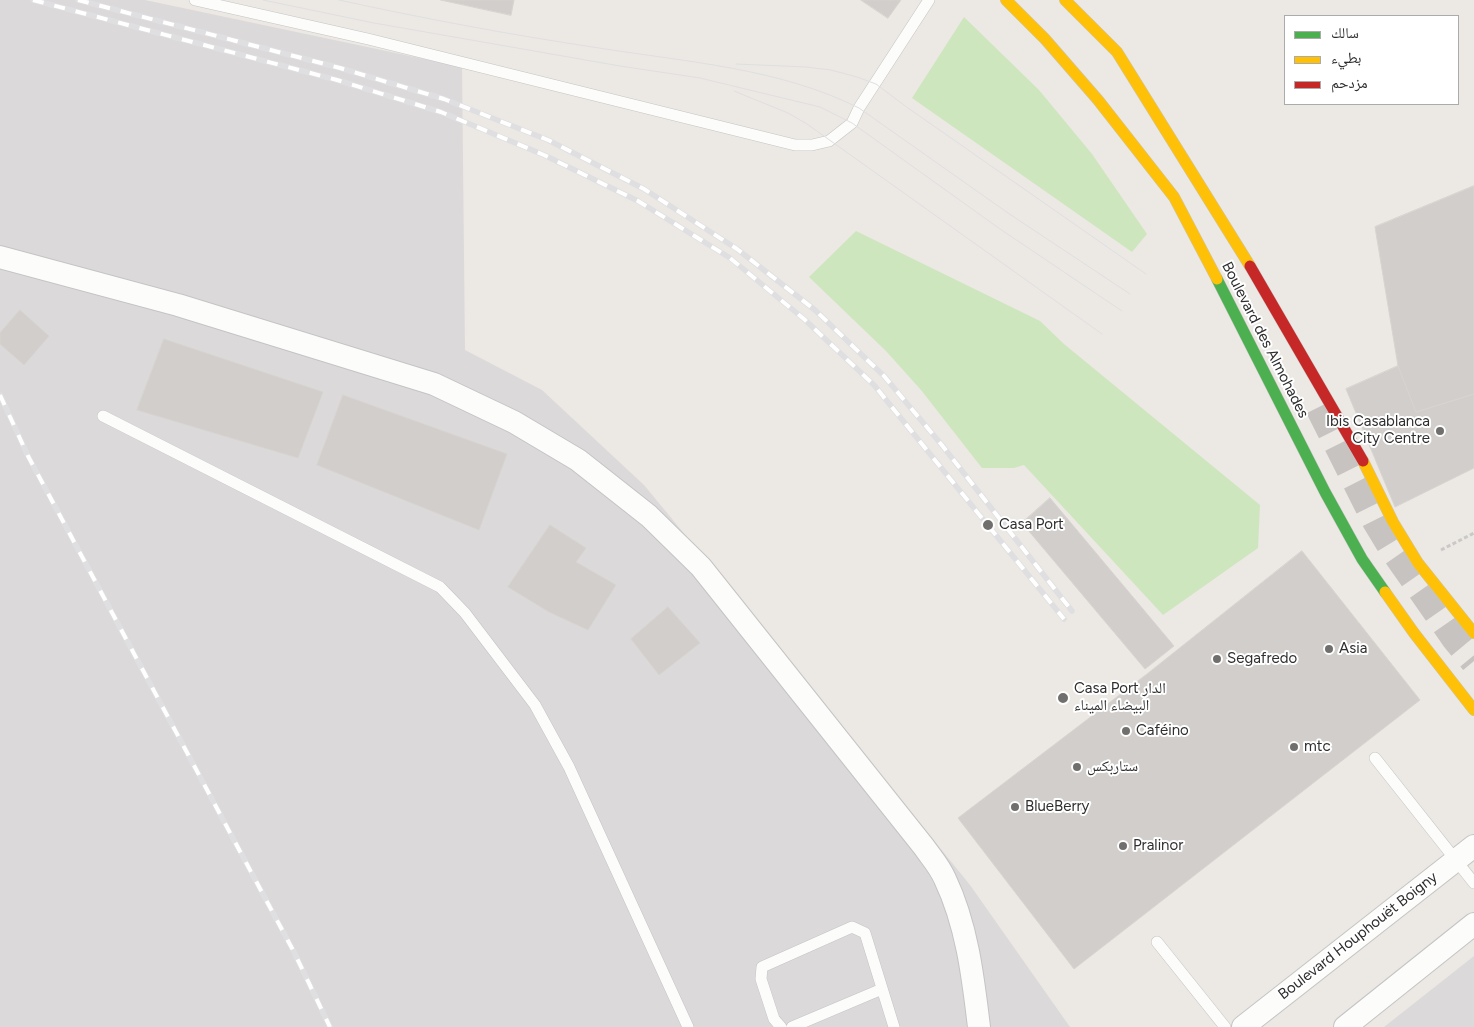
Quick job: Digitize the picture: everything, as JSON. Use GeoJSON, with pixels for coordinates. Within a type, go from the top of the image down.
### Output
{"type":"FeatureCollection","features":[{"type":"Feature","properties":{"kind":"main road","name":"Boulevard des Almohades"},"geometry":{"type":"LineString","coordinates":[[1006,0],[1045,39],[1092,93],[1174,197],[1230,303],[1325,492],[1362,559],[1414,634],[1474,710]]}},
{"type":"Feature","properties":{"kind":"main road","name":"Boulevard des Almohades"},"geometry":{"type":"LineString","coordinates":[[1065,0],[1117,52],[1267,294],[1364,462],[1393,522],[1418,562],[1474,633]]}},
{"type":"Feature","properties":{"kind":"street"},"geometry":{"type":"LineString","coordinates":[[0,258],[178,305],[434,384],[514,422],[578,460],[649,516],[700,568],[924,846],[944,876],[958,908],[967,946],[978,1027]]}},
{"type":"Feature","properties":{"kind":"street","name":"Boulevard Houphouët Boigny"},"geometry":{"type":"LineString","coordinates":[[1243,1027],[1474,846]]}},
{"type":"Feature","properties":{"kind":"street"},"geometry":{"type":"LineString","coordinates":[[1345,1027],[1474,924]]}},
{"type":"Feature","properties":{"kind":"lane"},"geometry":{"type":"LineString","coordinates":[[195,0],[368,39],[795,144],[812,145],[830,141],[852,123],[859,108],[929,0]]}},
{"type":"Feature","properties":{"kind":"lane"},"geometry":{"type":"LineString","coordinates":[[103,416],[440,586],[465,613],[535,705],[569,767],[688,1027]]}},
{"type":"Feature","properties":{"kind":"lane"},"geometry":{"type":"LineString","coordinates":[[1375,758],[1474,882]]}},
{"type":"Feature","properties":{"kind":"lane"},"geometry":{"type":"LineString","coordinates":[[781,1027],[774,1019],[761,979],[762,967],[852,927],[865,933],[894,1027]]}},
{"type":"Feature","properties":{"kind":"lane"},"geometry":{"type":"LineString","coordinates":[[1157,942],[1225,1027]]}},
{"type":"Feature","properties":{"kind":"lane"},"geometry":{"type":"LineString","coordinates":[[792,1027],[882,989]]}},
{"type":"Feature","properties":{"kind":"path"},"geometry":{"type":"LineString","coordinates":[[1418,562],[1474,533]]}},
{"type":"Feature","properties":{"kind":"shaded area"},"geometry":{"type":"Polygon","coordinates":[[[0,0],[145,0],[462,67],[465,350],[542,390],[644,485],[970,885],[1070,1027],[0,1027],[0,0]]]}},
{"type":"Feature","properties":{"kind":"shaded area"},"geometry":{"type":"Polygon","coordinates":[[[1474,956],[1474,1027],[1384,1027],[1474,956]]]}},
{"type":"Feature","properties":{"kind":"green space"},"geometry":{"type":"Polygon","coordinates":[[[964,17],[1039,90],[1092,154],[1147,234],[1132,252],[912,98],[964,17]]]}},
{"type":"Feature","properties":{"kind":"green space"},"geometry":{"type":"Polygon","coordinates":[[[856,231],[1040,321],[1064,344],[1260,505],[1258,548],[1163,615],[1024,465],[1014,468],[982,468],[921,390],[886,351],[809,277],[856,231]]]}},
{"type":"Feature","properties":{"kind":"building"},"geometry":{"type":"Polygon","coordinates":[[[441,0],[514,0],[511,15],[441,0]]]}},
{"type":"Feature","properties":{"kind":"building"},"geometry":{"type":"Polygon","coordinates":[[[861,0],[901,0],[888,18],[861,0]]]}},
{"type":"Feature","properties":{"kind":"building"},"geometry":{"type":"Polygon","coordinates":[[[1474,186],[1474,394],[1416,412],[1398,366],[1375,227],[1474,186]]]}},
{"type":"Feature","properties":{"kind":"building"},"geometry":{"type":"Polygon","coordinates":[[[20,310],[49,336],[24,365],[0,344],[0,333],[20,310]]]}},
{"type":"Feature","properties":{"kind":"building"},"geometry":{"type":"Polygon","coordinates":[[[164,339],[323,392],[298,458],[137,410],[164,339]]]}},
{"type":"Feature","properties":{"kind":"building"},"geometry":{"type":"Polygon","coordinates":[[[1398,366],[1416,412],[1474,394],[1474,468],[1395,507],[1346,389],[1398,366]]]}},
{"type":"Feature","properties":{"kind":"building"},"geometry":{"type":"Polygon","coordinates":[[[343,395],[507,454],[479,530],[317,465],[343,395]]]}},
{"type":"Feature","properties":{"kind":"building"},"geometry":{"type":"Polygon","coordinates":[[[1050,498],[1174,646],[1145,669],[1022,523],[1050,498]]]}},
{"type":"Feature","properties":{"kind":"building"},"geometry":{"type":"Polygon","coordinates":[[[550,525],[586,548],[576,562],[616,585],[588,630],[549,612],[508,587],[550,525]]]}},
{"type":"Feature","properties":{"kind":"building"},"geometry":{"type":"Polygon","coordinates":[[[1302,551],[1420,700],[1074,969],[958,818],[1147,674],[1302,551]]]}},
{"type":"Feature","properties":{"kind":"building"},"geometry":{"type":"Polygon","coordinates":[[[668,607],[700,643],[659,675],[631,639],[668,607]]]}},
{"type":"Feature","properties":{"kind":"tunnel"},"geometry":{"type":"LineString","coordinates":[[1319,407],[1376,521],[1393,549],[1455,638],[1474,661]]}},
{"type":"Feature","properties":{"kind":"tram line"},"geometry":{"type":"LineString","coordinates":[[263,0],[374,23],[700,78],[820,107],[852,123],[1000,229],[1122,311]]}},
{"type":"Feature","properties":{"kind":"tram line"},"geometry":{"type":"LineString","coordinates":[[339,0],[501,32],[732,68],[765,75],[828,95],[859,108],[1008,213],[1130,294]]}},
{"type":"Feature","properties":{"kind":"tram line"},"geometry":{"type":"LineString","coordinates":[[736,64],[831,70],[876,84],[1146,274]]}},
{"type":"Feature","properties":{"kind":"tram line"},"geometry":{"type":"LineString","coordinates":[[734,91],[788,113],[807,124],[1102,334]]}},
{"type":"Feature","properties":{"kind":"railway"},"geometry":{"type":"LineString","coordinates":[[33,0],[337,80],[441,112],[544,155],[638,201],[730,258],[804,319],[874,385],[1064,619]]}},
{"type":"Feature","properties":{"kind":"railway"},"geometry":{"type":"LineString","coordinates":[[78,0],[340,68],[444,99],[548,140],[644,189],[737,249],[815,310],[884,376],[941,444],[1072,611]]}},
{"type":"Feature","properties":{"kind":"railway"},"geometry":{"type":"LineString","coordinates":[[0,395],[28,456],[294,952],[330,1027]]}},
{"type":"Feature","properties":{"kind":"traffic: fast"},"geometry":{"type":"LineString","coordinates":[[1217,279],[1325,492],[1362,559],[1385,592]]}},
{"type":"Feature","properties":{"kind":"traffic: slow"},"geometry":{"type":"LineString","coordinates":[[1006,0],[1045,39],[1098,100],[1174,197],[1217,279]]}},
{"type":"Feature","properties":{"kind":"traffic: slow"},"geometry":{"type":"LineString","coordinates":[[1065,0],[1117,52],[1250,266]]}},
{"type":"Feature","properties":{"kind":"traffic: slow"},"geometry":{"type":"LineString","coordinates":[[1363,461],[1393,522],[1418,563],[1474,633]]}},
{"type":"Feature","properties":{"kind":"traffic: slow"},"geometry":{"type":"LineString","coordinates":[[1385,592],[1414,633],[1474,710]]}},
{"type":"Feature","properties":{"kind":"traffic: jam"},"geometry":{"type":"LineString","coordinates":[[1250,266],[1363,461]]}},
{"type":"Feature","properties":{"kind":"place","name":"Ibis Casablanca City Centre"},"geometry":{"type":"Point","coordinates":[1440,431]}},
{"type":"Feature","properties":{"kind":"place","name":"Casa Port"},"geometry":{"type":"Point","coordinates":[988,525]}},
{"type":"Feature","properties":{"kind":"place","name":"Asia"},"geometry":{"type":"Point","coordinates":[1329,649]}},
{"type":"Feature","properties":{"kind":"place","name":"Segafredo"},"geometry":{"type":"Point","coordinates":[1217,659]}},
{"type":"Feature","properties":{"kind":"place","name":"Casa Port الدار البيضاء الميناء"},"geometry":{"type":"Point","coordinates":[1063,698]}},
{"type":"Feature","properties":{"kind":"place","name":"Caféino"},"geometry":{"type":"Point","coordinates":[1126,731]}},
{"type":"Feature","properties":{"kind":"place","name":"mtc"},"geometry":{"type":"Point","coordinates":[1294,747]}},
{"type":"Feature","properties":{"kind":"place","name":"ستاربكس"},"geometry":{"type":"Point","coordinates":[1077,767]}},
{"type":"Feature","properties":{"kind":"place","name":"BlueBerry"},"geometry":{"type":"Point","coordinates":[1015,807]}},
{"type":"Feature","properties":{"kind":"place","name":"Pralinor"},"geometry":{"type":"Point","coordinates":[1123,846]}}]}
